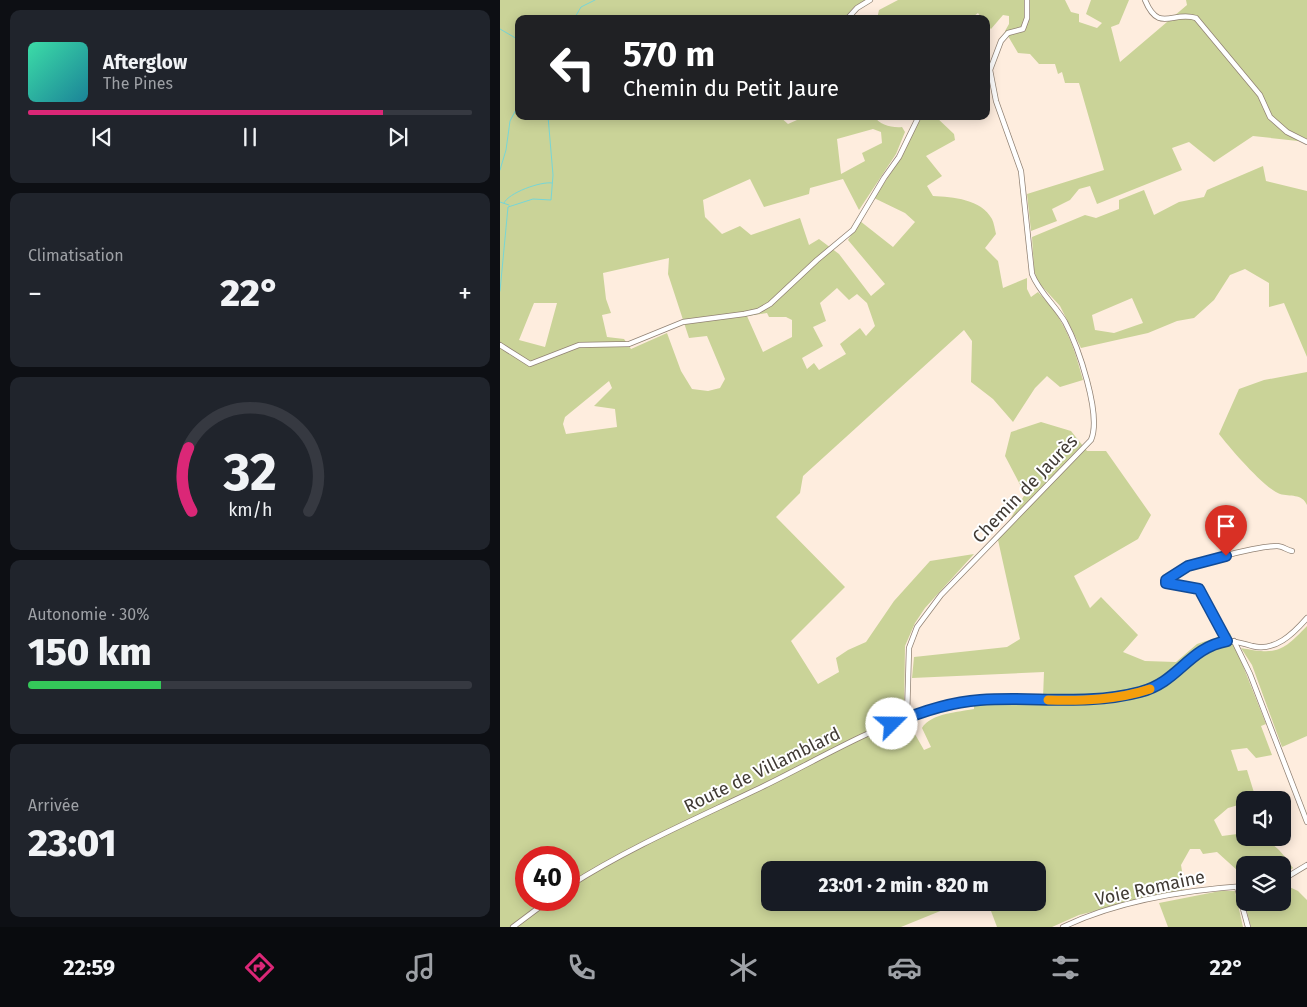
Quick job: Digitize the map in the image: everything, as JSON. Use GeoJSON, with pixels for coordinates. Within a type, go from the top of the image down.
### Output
{"type":"FeatureCollection","features":[{"type":"Feature","properties":{"kind":"street"},"geometry":{"type":"LineString","coordinates":[[851,15],[857,8],[870,0]]}},
{"type":"Feature","properties":{"kind":"street"},"geometry":{"type":"LineString","coordinates":[[990,65],[1001,41],[1008,33],[1023,29],[1026,24],[1027,0]]}},
{"type":"Feature","properties":{"kind":"street"},"geometry":{"type":"LineString","coordinates":[[1145,0],[1156,17],[1166,20],[1186,16],[1196,18],[1260,94],[1270,116],[1287,132],[1307,142]]}},
{"type":"Feature","properties":{"kind":"street","name":"Chemin de Jaurès"},"geometry":{"type":"LineString","coordinates":[[907,717],[909,648],[917,627],[941,596],[1085,447],[1091,440],[1094,427],[1093,406],[1075,344],[1065,322],[1036,284],[1032,274],[1021,172],[1000,114],[990,76]]}},
{"type":"Feature","properties":{"kind":"street"},"geometry":{"type":"LineString","coordinates":[[500,345],[525,363],[537,363],[579,345],[628,344],[683,322],[758,311],[770,304],[817,260],[853,230],[899,157],[917,120]]}},
{"type":"Feature","properties":{"kind":"street"},"geometry":{"type":"LineString","coordinates":[[1227,641],[1199,589],[1166,583],[1166,580],[1188,566],[1246,551],[1278,546],[1292,551]]}},
{"type":"Feature","properties":{"kind":"street","name":"Route de Villamblard"},"geometry":{"type":"LineString","coordinates":[[580,880],[644,844],[790,774],[826,753],[907,717],[946,705],[974,700],[1086,700],[1141,692],[1167,682],[1204,648],[1227,641],[1262,647],[1271,646],[1290,636],[1307,618]]}},
{"type":"Feature","properties":{"kind":"street"},"geometry":{"type":"LineString","coordinates":[[1234,641],[1250,674],[1307,822]]}},
{"type":"Feature","properties":{"kind":"street"},"geometry":{"type":"LineString","coordinates":[[1291,875],[1307,865]]}},
{"type":"Feature","properties":{"kind":"street","name":"Voie Romaine"},"geometry":{"type":"LineString","coordinates":[[1063,927],[1108,910],[1200,890],[1236,887]]}},
{"type":"Feature","properties":{"kind":"street"},"geometry":{"type":"LineString","coordinates":[[513,927],[534,911]]}},
{"type":"Feature","properties":{"kind":"street"},"geometry":{"type":"LineString","coordinates":[[1244,911],[1248,927]]}},
{"type":"Feature","properties":{"kind":"green space"},"geometry":{"type":"Polygon","coordinates":[[[500,0],[866,0],[854,7],[848,15],[515,15],[515,120],[784,120],[788,124],[797,120],[877,120],[886,125],[902,127],[905,132],[896,154],[859,210],[843,179],[810,188],[809,194],[764,207],[750,179],[703,200],[705,217],[722,234],[740,226],[751,235],[800,218],[809,245],[819,239],[839,254],[871,296],[885,284],[848,240],[860,221],[893,247],[915,222],[905,213],[874,198],[901,158],[919,120],[939,120],[954,134],[955,140],[926,156],[942,176],[927,186],[933,196],[966,200],[987,212],[993,221],[996,234],[985,248],[998,261],[1003,288],[1027,278],[1027,289],[1031,297],[1038,292],[1055,312],[1067,333],[1083,380],[1060,387],[1047,376],[1035,388],[1013,422],[993,399],[971,382],[972,341],[964,330],[803,476],[800,493],[776,517],[845,587],[791,641],[818,684],[839,672],[836,658],[866,642],[894,601],[930,561],[974,554],[925,608],[915,623],[905,646],[904,715],[924,750],[931,747],[922,728],[926,723],[938,716],[974,709],[974,696],[1043,698],[1044,672],[912,678],[914,657],[1007,647],[1020,639],[998,540],[1025,494],[1005,456],[1011,432],[1041,422],[1071,431],[1087,451],[1106,451],[1151,515],[1138,539],[1074,576],[1090,608],[1101,597],[1138,635],[1123,652],[1145,661],[1176,662],[1197,644],[1230,633],[1266,724],[1261,726],[1272,755],[1256,758],[1247,748],[1231,750],[1238,771],[1247,770],[1254,791],[1236,791],[1236,806],[1228,808],[1214,820],[1222,836],[1236,834],[1236,846],[1275,846],[1284,856],[1236,856],[1236,869],[1217,852],[1203,854],[1200,849],[1190,849],[1181,865],[1185,889],[1079,915],[1052,927],[997,927],[991,911],[1046,911],[1046,861],[761,861],[761,911],[940,911],[901,927],[500,927],[500,0]],[[873,129],[837,139],[841,174],[865,161],[862,153],[882,143],[881,132],[873,129]],[[669,258],[603,273],[606,299],[611,313],[602,315],[607,337],[624,339],[631,349],[667,333],[681,371],[692,389],[708,391],[720,388],[725,379],[707,336],[689,338],[668,274],[669,258]],[[837,288],[820,303],[826,321],[813,327],[823,346],[802,358],[807,369],[814,363],[819,370],[846,354],[840,344],[860,328],[866,336],[875,326],[867,303],[857,294],[849,300],[837,288]],[[534,303],[519,340],[545,347],[557,303],[534,303]],[[767,313],[747,316],[763,352],[792,337],[792,320],[786,317],[769,317],[767,313]],[[609,381],[565,417],[563,424],[566,434],[617,427],[615,409],[594,406],[612,388],[609,381]]]}},
{"type":"Feature","properties":{"kind":"green space"},"geometry":{"type":"Polygon","coordinates":[[[898,0],[1065,0],[1071,12],[1079,14],[1079,22],[1097,28],[1102,23],[1086,14],[1091,0],[1129,0],[1119,24],[1111,27],[1120,62],[1187,5],[1186,0],[1307,0],[1307,142],[1253,136],[1214,162],[1189,142],[1172,148],[1182,170],[1097,204],[1090,186],[1079,189],[1070,200],[1052,209],[1057,221],[1031,231],[1027,194],[1104,170],[1079,83],[1065,83],[1062,72],[1058,74],[1055,64],[1039,64],[1030,54],[1018,53],[1005,31],[1009,24],[1009,16],[1003,15],[991,29],[990,15],[979,15],[978,13],[975,15],[878,15],[879,10],[898,0]]]}},
{"type":"Feature","properties":{"kind":"green space"},"geometry":{"type":"Polygon","coordinates":[[[1263,166],[1266,181],[1307,191],[1307,357],[1284,303],[1269,307],[1269,283],[1245,269],[1230,275],[1214,300],[1194,318],[1177,321],[1148,333],[1081,348],[1060,306],[1038,282],[1034,270],[1032,237],[1085,215],[1096,218],[1119,209],[1119,200],[1144,190],[1154,215],[1179,202],[1204,197],[1207,190],[1263,166]],[[1132,298],[1092,315],[1095,330],[1114,333],[1143,323],[1132,298]]]}},
{"type":"Feature","properties":{"kind":"green space"},"geometry":{"type":"Polygon","coordinates":[[[1307,372],[1307,505],[1299,497],[1273,491],[1248,467],[1219,434],[1239,389],[1264,380],[1307,372]]]}},
{"type":"Feature","properties":{"kind":"green space"},"geometry":{"type":"Polygon","coordinates":[[[1307,626],[1307,736],[1282,747],[1252,665],[1241,648],[1263,651],[1278,649],[1285,646],[1307,626]]]}},
{"type":"Feature","properties":{"kind":"green space"},"geometry":{"type":"Polygon","coordinates":[[[1291,888],[1298,891],[1307,900],[1307,927],[1251,927],[1247,911],[1291,911],[1291,888]]]}},
{"type":"Feature","properties":{"kind":"green space"},"geometry":{"type":"Polygon","coordinates":[[[1220,891],[1235,891],[1236,911],[1239,911],[1243,927],[1168,927],[1159,903],[1220,891]]]}},
{"type":"Feature","properties":{"kind":"waterway"},"geometry":{"type":"LineString","coordinates":[[576,15],[581,7],[595,0]]}},
{"type":"Feature","properties":{"kind":"waterway"},"geometry":{"type":"LineString","coordinates":[[500,29],[515,38]]}},
{"type":"Feature","properties":{"kind":"waterway"},"geometry":{"type":"LineString","coordinates":[[500,170],[506,150],[510,121],[515,112]]}},
{"type":"Feature","properties":{"kind":"waterway"},"geometry":{"type":"LineString","coordinates":[[500,291],[508,207],[533,199],[551,200],[553,175],[548,120]]}},
{"type":"Feature","properties":{"kind":"waterway"},"geometry":{"type":"LineString","coordinates":[[504,203],[512,195],[525,188],[552,183]]}},
{"type":"Feature","properties":{"kind":"waterway"},"geometry":{"type":"LineString","coordinates":[[500,202],[509,205]]}},
{"type":"Feature","properties":{"kind":"slow traffic"},"geometry":{"type":"LineString","coordinates":[[1048,700],[1099,699],[1124,696],[1150,689]]}},
{"type":"Feature","properties":{"kind":"route"},"geometry":{"type":"LineString","coordinates":[[892,724],[919,713],[962,702],[983,699],[1099,699],[1141,692],[1167,682],[1176,675],[1192,656],[1204,648],[1227,641],[1199,589],[1166,583],[1166,580],[1188,566],[1226,556]]}}]}
